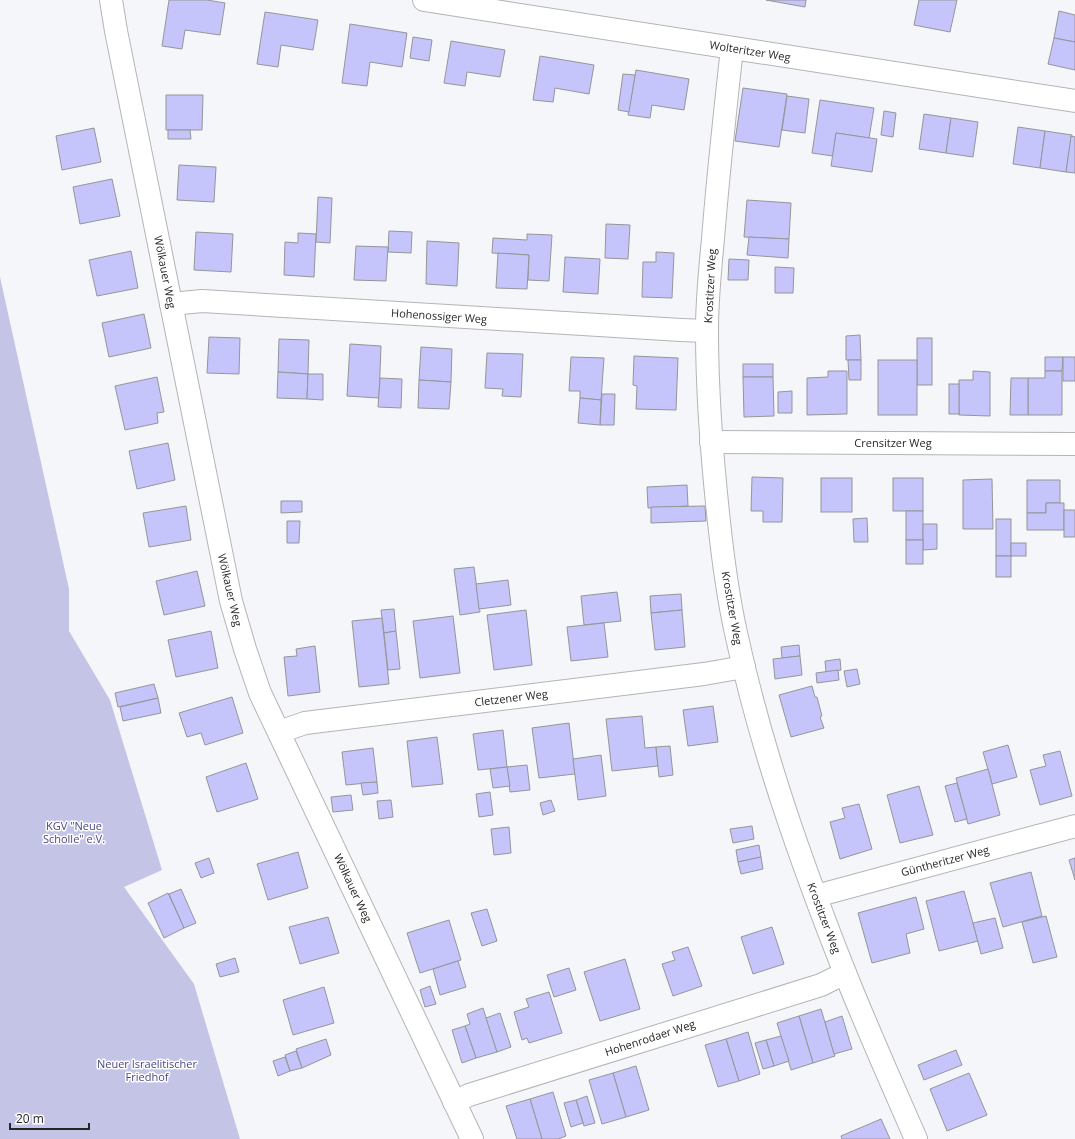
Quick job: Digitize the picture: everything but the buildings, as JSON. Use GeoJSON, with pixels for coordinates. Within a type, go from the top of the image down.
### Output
{"type":"FeatureCollection","features":[{"type":"Feature","properties":{"kind":"street","name":"Wölkauer Weg"},"geometry":{"type":"LineString","coordinates":[[111,0],[231,601],[245,649],[260,693],[278,732],[472,1139]]}},
{"type":"Feature","properties":{"kind":"street","name":"Wolteritzer Weg"},"geometry":{"type":"LineString","coordinates":[[424,0],[1075,101]]}},
{"type":"Feature","properties":{"kind":"street","name":"Krostitzer Weg"},"geometry":{"type":"LineString","coordinates":[[732,48],[717,184],[707,331],[711,442],[724,560],[735,630],[774,777],[816,896],[845,973],[916,1139]]}},
{"type":"Feature","properties":{"kind":"street","name":"Hohenossiger Weg"},"geometry":{"type":"LineString","coordinates":[[171,304],[202,301],[707,331]]}},
{"type":"Feature","properties":{"kind":"street","name":"Crensitzer Weg"},"geometry":{"type":"LineString","coordinates":[[711,442],[1075,444]]}},
{"type":"Feature","properties":{"kind":"street","name":"Cletzener Weg"},"geometry":{"type":"LineString","coordinates":[[278,732],[305,723],[704,674],[744,667]]}},
{"type":"Feature","properties":{"kind":"street","name":"Güntheritzer Weg"},"geometry":{"type":"LineString","coordinates":[[816,896],[1075,826]]}},
{"type":"Feature","properties":{"kind":"street","name":"Hohenrodaer Weg"},"geometry":{"type":"LineString","coordinates":[[454,1102],[484,1091],[821,985],[845,973]]}},
{"type":"Feature","properties":{"kind":"green space","name":"KGV \"Neue Scholle\" e.V."},"geometry":{"type":"Polygon","coordinates":[[[0,277],[69,589],[69,631],[110,700],[162,870],[124,887],[194,984],[240,1139],[0,1139],[0,277]]]}},
{"type":"Feature","properties":{"kind":"park label","name":"Neuer Israelitischer Friedhof"},"geometry":{"type":"Point","coordinates":[147,1070]}}]}
